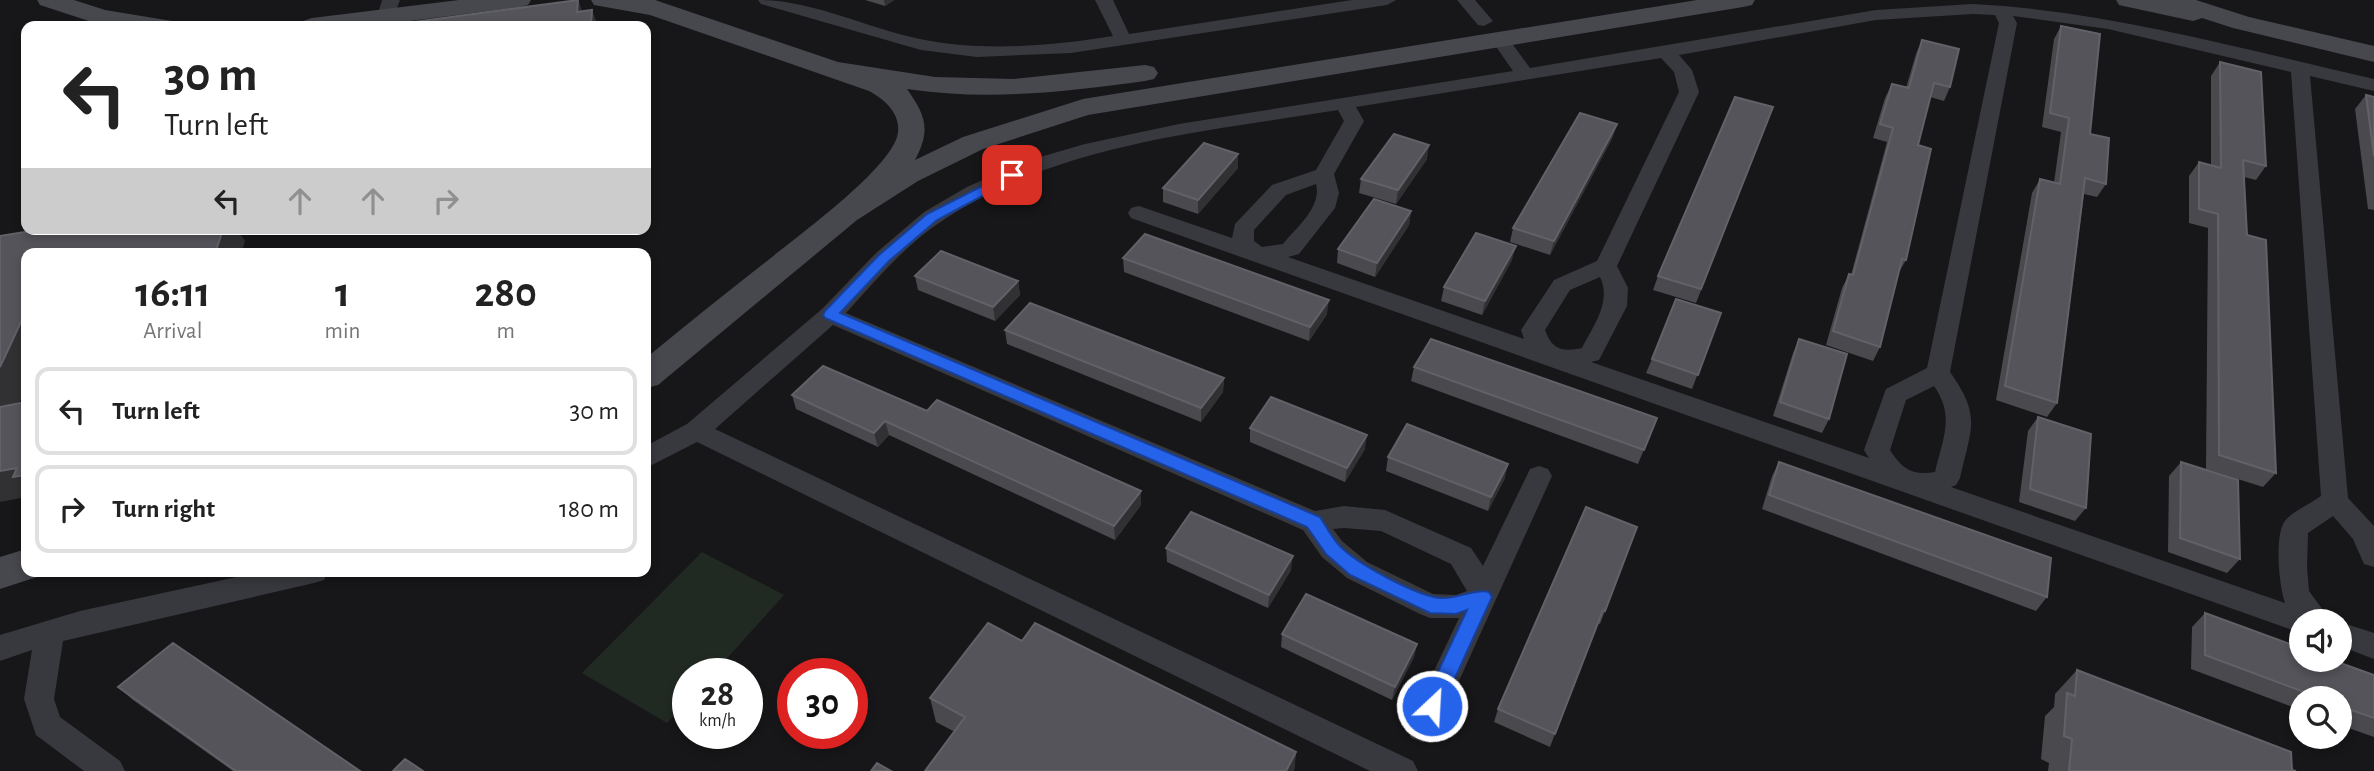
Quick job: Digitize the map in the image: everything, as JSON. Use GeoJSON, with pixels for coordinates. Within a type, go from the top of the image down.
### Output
{"type":"FeatureCollection","features":[{"type":"Feature","properties":{"kind":"main road"},"geometry":{"type":"LineString","coordinates":[[49,0],[102,17],[129,21]]}},
{"type":"Feature","properties":{"kind":"main road"},"geometry":{"type":"LineString","coordinates":[[333,21],[388,8],[519,0]]}},
{"type":"Feature","properties":{"kind":"main road"},"geometry":{"type":"LineString","coordinates":[[603,0],[655,9],[839,70],[897,95],[908,113],[912,134],[902,158],[846,213],[651,372]]}},
{"type":"Feature","properties":{"kind":"main road"},"geometry":{"type":"LineString","coordinates":[[846,213],[908,175],[964,147],[1072,110],[1491,30],[1615,0]]}},
{"type":"Feature","properties":{"kind":"main road"},"geometry":{"type":"LineString","coordinates":[[839,70],[936,85],[997,87],[1069,83],[1743,0]]}},
{"type":"Feature","properties":{"kind":"main road"},"geometry":{"type":"LineString","coordinates":[[2128,0],[2374,54]]}},
{"type":"Feature","properties":{"kind":"main road"},"geometry":{"type":"LineString","coordinates":[[2171,0],[2242,23]]}},
{"type":"Feature","properties":{"kind":"main road"},"geometry":{"type":"LineString","coordinates":[[2221,0],[2374,39]]}},
{"type":"Feature","properties":{"kind":"main road"},"geometry":{"type":"LineString","coordinates":[[0,573],[21,567]]}},
{"type":"Feature","properties":{"kind":"street"},"geometry":{"type":"LineString","coordinates":[[767,0],[789,3],[921,45],[966,50],[1071,48],[1387,0]]}},
{"type":"Feature","properties":{"kind":"street"},"geometry":{"type":"LineString","coordinates":[[1104,0],[1122,39]]}},
{"type":"Feature","properties":{"kind":"street"},"geometry":{"type":"LineString","coordinates":[[1466,0],[1525,74]]}},
{"type":"Feature","properties":{"kind":"street"},"geometry":{"type":"LineString","coordinates":[[651,455],[696,431],[830,315],[884,258],[932,217],[974,192],[1030,166],[1085,150],[1178,130],[1345,105],[1876,15],[1929,10],[2030,12],[2108,24],[2374,85]]}},
{"type":"Feature","properties":{"kind":"street"},"geometry":{"type":"LineString","coordinates":[[1938,373],[1895,395],[1877,450],[1886,469],[1911,484],[1927,486],[1947,478],[1960,421],[1956,399],[1938,373],[2008,23],[2001,11]]}},
{"type":"Feature","properties":{"kind":"street"},"geometry":{"type":"LineString","coordinates":[[1606,266],[1616,288],[1615,306],[1591,354],[1570,360],[1553,358],[1537,346],[1533,330],[1562,285],[1606,266],[1689,92],[1683,69],[1665,52]]}},
{"type":"Feature","properties":{"kind":"street"},"geometry":{"type":"LineString","coordinates":[[2300,69],[2335,501],[2364,533],[2374,556]]}},
{"type":"Feature","properties":{"kind":"street"},"geometry":{"type":"LineString","coordinates":[[1324,174],[1329,193],[1324,208],[1291,249],[1271,255],[1256,254],[1243,243],[1243,229],[1279,190],[1324,174],[1354,121],[1345,105]]}},
{"type":"Feature","properties":{"kind":"street"},"geometry":{"type":"LineString","coordinates":[[1139,213],[2289,616]]}},
{"type":"Feature","properties":{"kind":"street"},"geometry":{"type":"LineString","coordinates":[[830,315],[1313,522],[1332,549],[1357,570],[1430,606],[1456,607],[1483,597]]}},
{"type":"Feature","properties":{"kind":"street"},"geometry":{"type":"LineString","coordinates":[[696,431],[1402,771]]}},
{"type":"Feature","properties":{"kind":"street"},"geometry":{"type":"LineString","coordinates":[[1422,728],[1539,476]]}},
{"type":"Feature","properties":{"kind":"street"},"geometry":{"type":"LineString","coordinates":[[2304,609],[2293,593],[2295,528],[2335,501]]}},
{"type":"Feature","properties":{"kind":"street"},"geometry":{"type":"LineString","coordinates":[[1313,522],[1344,517],[1385,521],[1461,556],[1476,577],[1483,597]]}},
{"type":"Feature","properties":{"kind":"street"},"geometry":{"type":"LineString","coordinates":[[0,648],[230,582],[272,577]]}},
{"type":"Feature","properties":{"kind":"street"},"geometry":{"type":"LineString","coordinates":[[2352,636],[2361,637],[2374,631]]}},
{"type":"Feature","properties":{"kind":"street"},"geometry":{"type":"LineString","coordinates":[[50,632],[39,699],[47,725],[109,771]]}},
{"type":"Feature","properties":{"kind":"street"},"geometry":{"type":"LineString","coordinates":[[2352,638],[2374,646]]}},
{"type":"Feature","properties":{"kind":"shaded area"},"geometry":{"type":"Polygon","coordinates":[[[702,552],[784,595],[727,658],[672,658],[672,718],[667,723],[582,673],[702,552]]]}},
{"type":"Feature","properties":{"kind":"building"},"geometry":{"type":"Polygon","coordinates":[[[578,0],[577,12],[592,10],[591,21],[421,21],[578,0]]]}},
{"type":"Feature","properties":{"kind":"building"},"geometry":{"type":"Polygon","coordinates":[[[2061,26],[2100,34],[2090,134],[2109,138],[2106,184],[2085,178],[2057,403],[2005,386],[2040,179],[2060,184],[2069,118],[2050,113],[2061,26]]]}},
{"type":"Feature","properties":{"kind":"building"},"geometry":{"type":"Polygon","coordinates":[[[1922,40],[1959,49],[1950,87],[1934,83],[1918,145],[1931,149],[1906,260],[1902,259],[1880,347],[1833,331],[1849,274],[1853,275],[1893,128],[1880,124],[1892,84],[1909,88],[1922,40]]]}},
{"type":"Feature","properties":{"kind":"building"},"geometry":{"type":"Polygon","coordinates":[[[2220,62],[2261,72],[2266,166],[2243,160],[2247,235],[2266,240],[2276,473],[2219,455],[2218,214],[2199,209],[2199,162],[2221,168],[2220,62]]]}},
{"type":"Feature","properties":{"kind":"building"},"geometry":{"type":"Polygon","coordinates":[[[2366,95],[2374,97],[2374,156],[2366,95]]]}},
{"type":"Feature","properties":{"kind":"building"},"geometry":{"type":"Polygon","coordinates":[[[1735,97],[1773,107],[1701,289],[1658,276],[1735,97]]]}},
{"type":"Feature","properties":{"kind":"building"},"geometry":{"type":"Polygon","coordinates":[[[1580,113],[1617,124],[1554,241],[1513,228],[1580,113]]]}},
{"type":"Feature","properties":{"kind":"building"},"geometry":{"type":"Polygon","coordinates":[[[1394,134],[1429,145],[1398,190],[1361,179],[1394,134]]]}},
{"type":"Feature","properties":{"kind":"building"},"geometry":{"type":"Polygon","coordinates":[[[1204,143],[1238,154],[1198,200],[1163,188],[1204,143]]]}},
{"type":"Feature","properties":{"kind":"building"},"geometry":{"type":"Polygon","coordinates":[[[1374,199],[1411,211],[1377,263],[1338,249],[1374,199]]]}},
{"type":"Feature","properties":{"kind":"building"},"geometry":{"type":"Polygon","coordinates":[[[21,233],[21,235],[221,235],[217,248],[21,248],[21,322],[0,367],[0,236],[21,233]]]}},
{"type":"Feature","properties":{"kind":"building"},"geometry":{"type":"Polygon","coordinates":[[[1476,233],[1516,246],[1485,301],[1444,287],[1476,233]]]}},
{"type":"Feature","properties":{"kind":"building"},"geometry":{"type":"Polygon","coordinates":[[[1145,234],[1329,300],[1310,327],[1123,258],[1145,234]]]}},
{"type":"Feature","properties":{"kind":"building"},"geometry":{"type":"Polygon","coordinates":[[[941,251],[1018,281],[993,307],[915,276],[941,251]]]}},
{"type":"Feature","properties":{"kind":"building"},"geometry":{"type":"Polygon","coordinates":[[[1676,299],[1721,313],[1698,375],[1652,359],[1676,299]]]}},
{"type":"Feature","properties":{"kind":"building"},"geometry":{"type":"Polygon","coordinates":[[[1030,303],[1224,378],[1201,408],[1005,330],[1030,303]]]}},
{"type":"Feature","properties":{"kind":"building"},"geometry":{"type":"Polygon","coordinates":[[[1431,339],[1657,418],[1644,450],[1414,367],[1431,339]]]}},
{"type":"Feature","properties":{"kind":"building"},"geometry":{"type":"Polygon","coordinates":[[[1799,339],[1847,354],[1829,419],[1780,402],[1799,339]]]}},
{"type":"Feature","properties":{"kind":"building"},"geometry":{"type":"Polygon","coordinates":[[[823,366],[927,411],[937,400],[1141,491],[1114,526],[885,421],[874,433],[792,395],[823,366]]]}},
{"type":"Feature","properties":{"kind":"building"},"geometry":{"type":"Polygon","coordinates":[[[1271,397],[1367,435],[1347,468],[1250,428],[1271,397]]]}},
{"type":"Feature","properties":{"kind":"building"},"geometry":{"type":"Polygon","coordinates":[[[21,403],[21,476],[13,477],[17,468],[0,471],[0,407],[21,403]]]}},
{"type":"Feature","properties":{"kind":"building"},"geometry":{"type":"Polygon","coordinates":[[[2038,417],[2091,434],[2086,508],[2030,489],[2038,417]]]}},
{"type":"Feature","properties":{"kind":"building"},"geometry":{"type":"Polygon","coordinates":[[[1407,424],[1508,464],[1491,497],[1388,457],[1407,424]]]}},
{"type":"Feature","properties":{"kind":"building"},"geometry":{"type":"Polygon","coordinates":[[[1779,462],[2051,558],[2047,597],[1769,495],[1779,462]]]}},
{"type":"Feature","properties":{"kind":"building"},"geometry":{"type":"Polygon","coordinates":[[[2181,462],[2238,480],[2240,559],[2180,538],[2181,462]]]}},
{"type":"Feature","properties":{"kind":"building"},"geometry":{"type":"Polygon","coordinates":[[[1586,507],[1637,527],[1555,734],[1498,709],[1586,507]]]}},
{"type":"Feature","properties":{"kind":"building"},"geometry":{"type":"Polygon","coordinates":[[[1191,512],[1293,556],[1269,595],[1166,548],[1191,512]]]}},
{"type":"Feature","properties":{"kind":"building"},"geometry":{"type":"Polygon","coordinates":[[[1306,594],[1417,644],[1395,687],[1282,634],[1306,594]]]}},
{"type":"Feature","properties":{"kind":"building"},"geometry":{"type":"Polygon","coordinates":[[[2205,613],[2289,644],[2289,672],[2352,672],[2352,667],[2374,675],[2374,718],[2352,710],[2352,686],[2289,686],[2205,655],[2205,613]]]}},
{"type":"Feature","properties":{"kind":"building"},"geometry":{"type":"Polygon","coordinates":[[[988,623],[1022,641],[1035,623],[1296,752],[1286,771],[925,771],[965,717],[930,698],[988,623]]]}},
{"type":"Feature","properties":{"kind":"building"},"geometry":{"type":"Polygon","coordinates":[[[173,643],[360,771],[236,771],[118,687],[173,643]]]}},
{"type":"Feature","properties":{"kind":"building"},"geometry":{"type":"Polygon","coordinates":[[[2077,670],[2291,752],[2292,770],[2296,771],[2069,771],[2072,739],[2064,736],[2067,693],[2075,696],[2077,670]]]}},
{"type":"Feature","properties":{"kind":"building"},"geometry":{"type":"Polygon","coordinates":[[[405,759],[423,771],[393,771],[405,759]]]}},
{"type":"Feature","properties":{"kind":"building"},"geometry":{"type":"Polygon","coordinates":[[[877,763],[891,771],[871,771],[877,763]]]}},
{"type":"Feature","properties":{"kind":"route"},"geometry":{"type":"LineString","coordinates":[[1012,175],[974,192],[932,217],[884,258],[830,315],[1313,522],[1332,549],[1357,570],[1430,606],[1456,607],[1483,597],[1432,706]]}}]}
